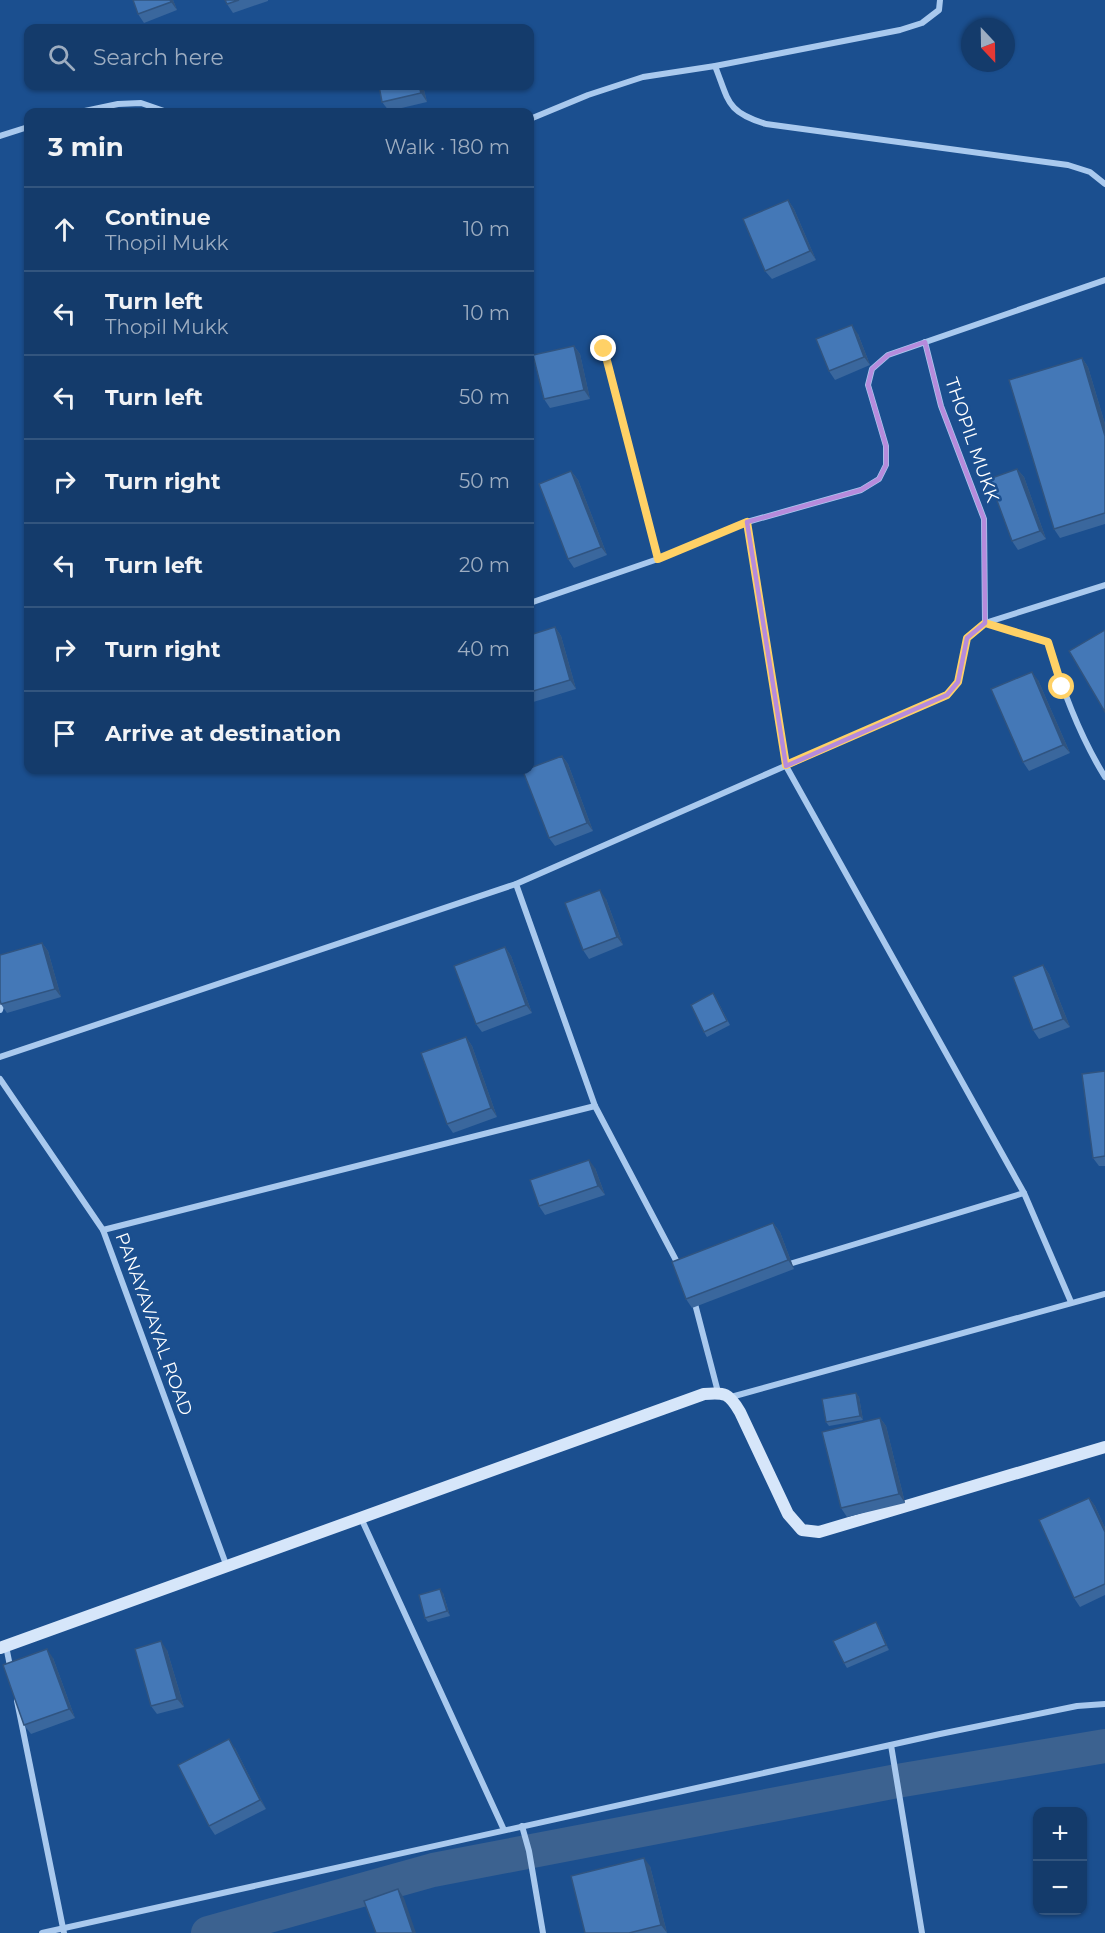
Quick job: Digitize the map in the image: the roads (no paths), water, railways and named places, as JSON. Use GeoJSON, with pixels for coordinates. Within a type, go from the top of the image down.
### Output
{"type":"FeatureCollection","features":[{"type":"Feature","properties":{"kind":"street"},"geometry":{"type":"LineString","coordinates":[[534,117],[588,95],[643,77],[715,66],[900,30],[922,23],[939,10],[940,0]]}},
{"type":"Feature","properties":{"kind":"street"},"geometry":{"type":"LineString","coordinates":[[715,66],[732,107],[748,118],[766,124],[1068,165],[1090,172],[1105,184]]}},
{"type":"Feature","properties":{"kind":"street"},"geometry":{"type":"LineString","coordinates":[[99,108],[141,103],[155,108]]}},
{"type":"Feature","properties":{"kind":"street"},"geometry":{"type":"LineString","coordinates":[[0,136],[24,128]]}},
{"type":"Feature","properties":{"kind":"street"},"geometry":{"type":"LineString","coordinates":[[534,602],[658,559],[747,522],[861,490],[879,479],[886,465],[886,446],[868,385],[872,369],[888,355],[1105,280]]}},
{"type":"Feature","properties":{"kind":"street","name":"THOPIL MUKK"},"geometry":{"type":"LineString","coordinates":[[925,342],[941,406],[984,519],[985,623]]}},
{"type":"Feature","properties":{"kind":"street"},"geometry":{"type":"LineString","coordinates":[[604,349],[658,559]]}},
{"type":"Feature","properties":{"kind":"street"},"geometry":{"type":"LineString","coordinates":[[747,522],[786,765],[1024,1193],[1071,1302]]}},
{"type":"Feature","properties":{"kind":"street"},"geometry":{"type":"LineString","coordinates":[[0,1057],[516,884],[947,695],[958,682],[967,638],[985,623],[1105,585]]}},
{"type":"Feature","properties":{"kind":"street"},"geometry":{"type":"LineString","coordinates":[[985,623],[1048,642],[1062,687],[1092,757],[1105,777]]}},
{"type":"Feature","properties":{"kind":"street"},"geometry":{"type":"LineString","coordinates":[[516,884],[595,1106],[682,1273]]}},
{"type":"Feature","properties":{"kind":"street"},"geometry":{"type":"LineString","coordinates":[[0,1010],[5,989]]}},
{"type":"Feature","properties":{"kind":"street","name":"PANAYAVAYAL ROAD"},"geometry":{"type":"LineString","coordinates":[[0,1079],[103,1230],[227,1567]]}},
{"type":"Feature","properties":{"kind":"street"},"geometry":{"type":"LineString","coordinates":[[103,1230],[595,1106]]}},
{"type":"Feature","properties":{"kind":"street"},"geometry":{"type":"LineString","coordinates":[[784,1266],[1024,1193]]}},
{"type":"Feature","properties":{"kind":"street"},"geometry":{"type":"LineString","coordinates":[[693,1294],[718,1392]]}},
{"type":"Feature","properties":{"kind":"street"},"geometry":{"type":"LineString","coordinates":[[13,1681],[3,1647],[704,1394],[718,1392],[731,1397],[1105,1294]]}},
{"type":"Feature","properties":{"kind":"street"},"geometry":{"type":"LineString","coordinates":[[731,1397],[788,1514],[802,1530],[819,1532],[1105,1447]]}},
{"type":"Feature","properties":{"kind":"street"},"geometry":{"type":"LineString","coordinates":[[361,1518],[504,1830]]}},
{"type":"Feature","properties":{"kind":"street"},"geometry":{"type":"LineString","coordinates":[[15,1693],[63,1930]]}},
{"type":"Feature","properties":{"kind":"street"},"geometry":{"type":"LineString","coordinates":[[42,1933],[891,1745],[1077,1706],[1105,1704]]}},
{"type":"Feature","properties":{"kind":"street"},"geometry":{"type":"LineString","coordinates":[[891,1745],[922,1933]]}},
{"type":"Feature","properties":{"kind":"street"},"geometry":{"type":"LineString","coordinates":[[522,1826],[529,1851],[543,1933]]}},
{"type":"Feature","properties":{"kind":"waterway"},"geometry":{"type":"LineString","coordinates":[[208,1933],[433,1870],[897,1781],[1105,1746]]}}]}
